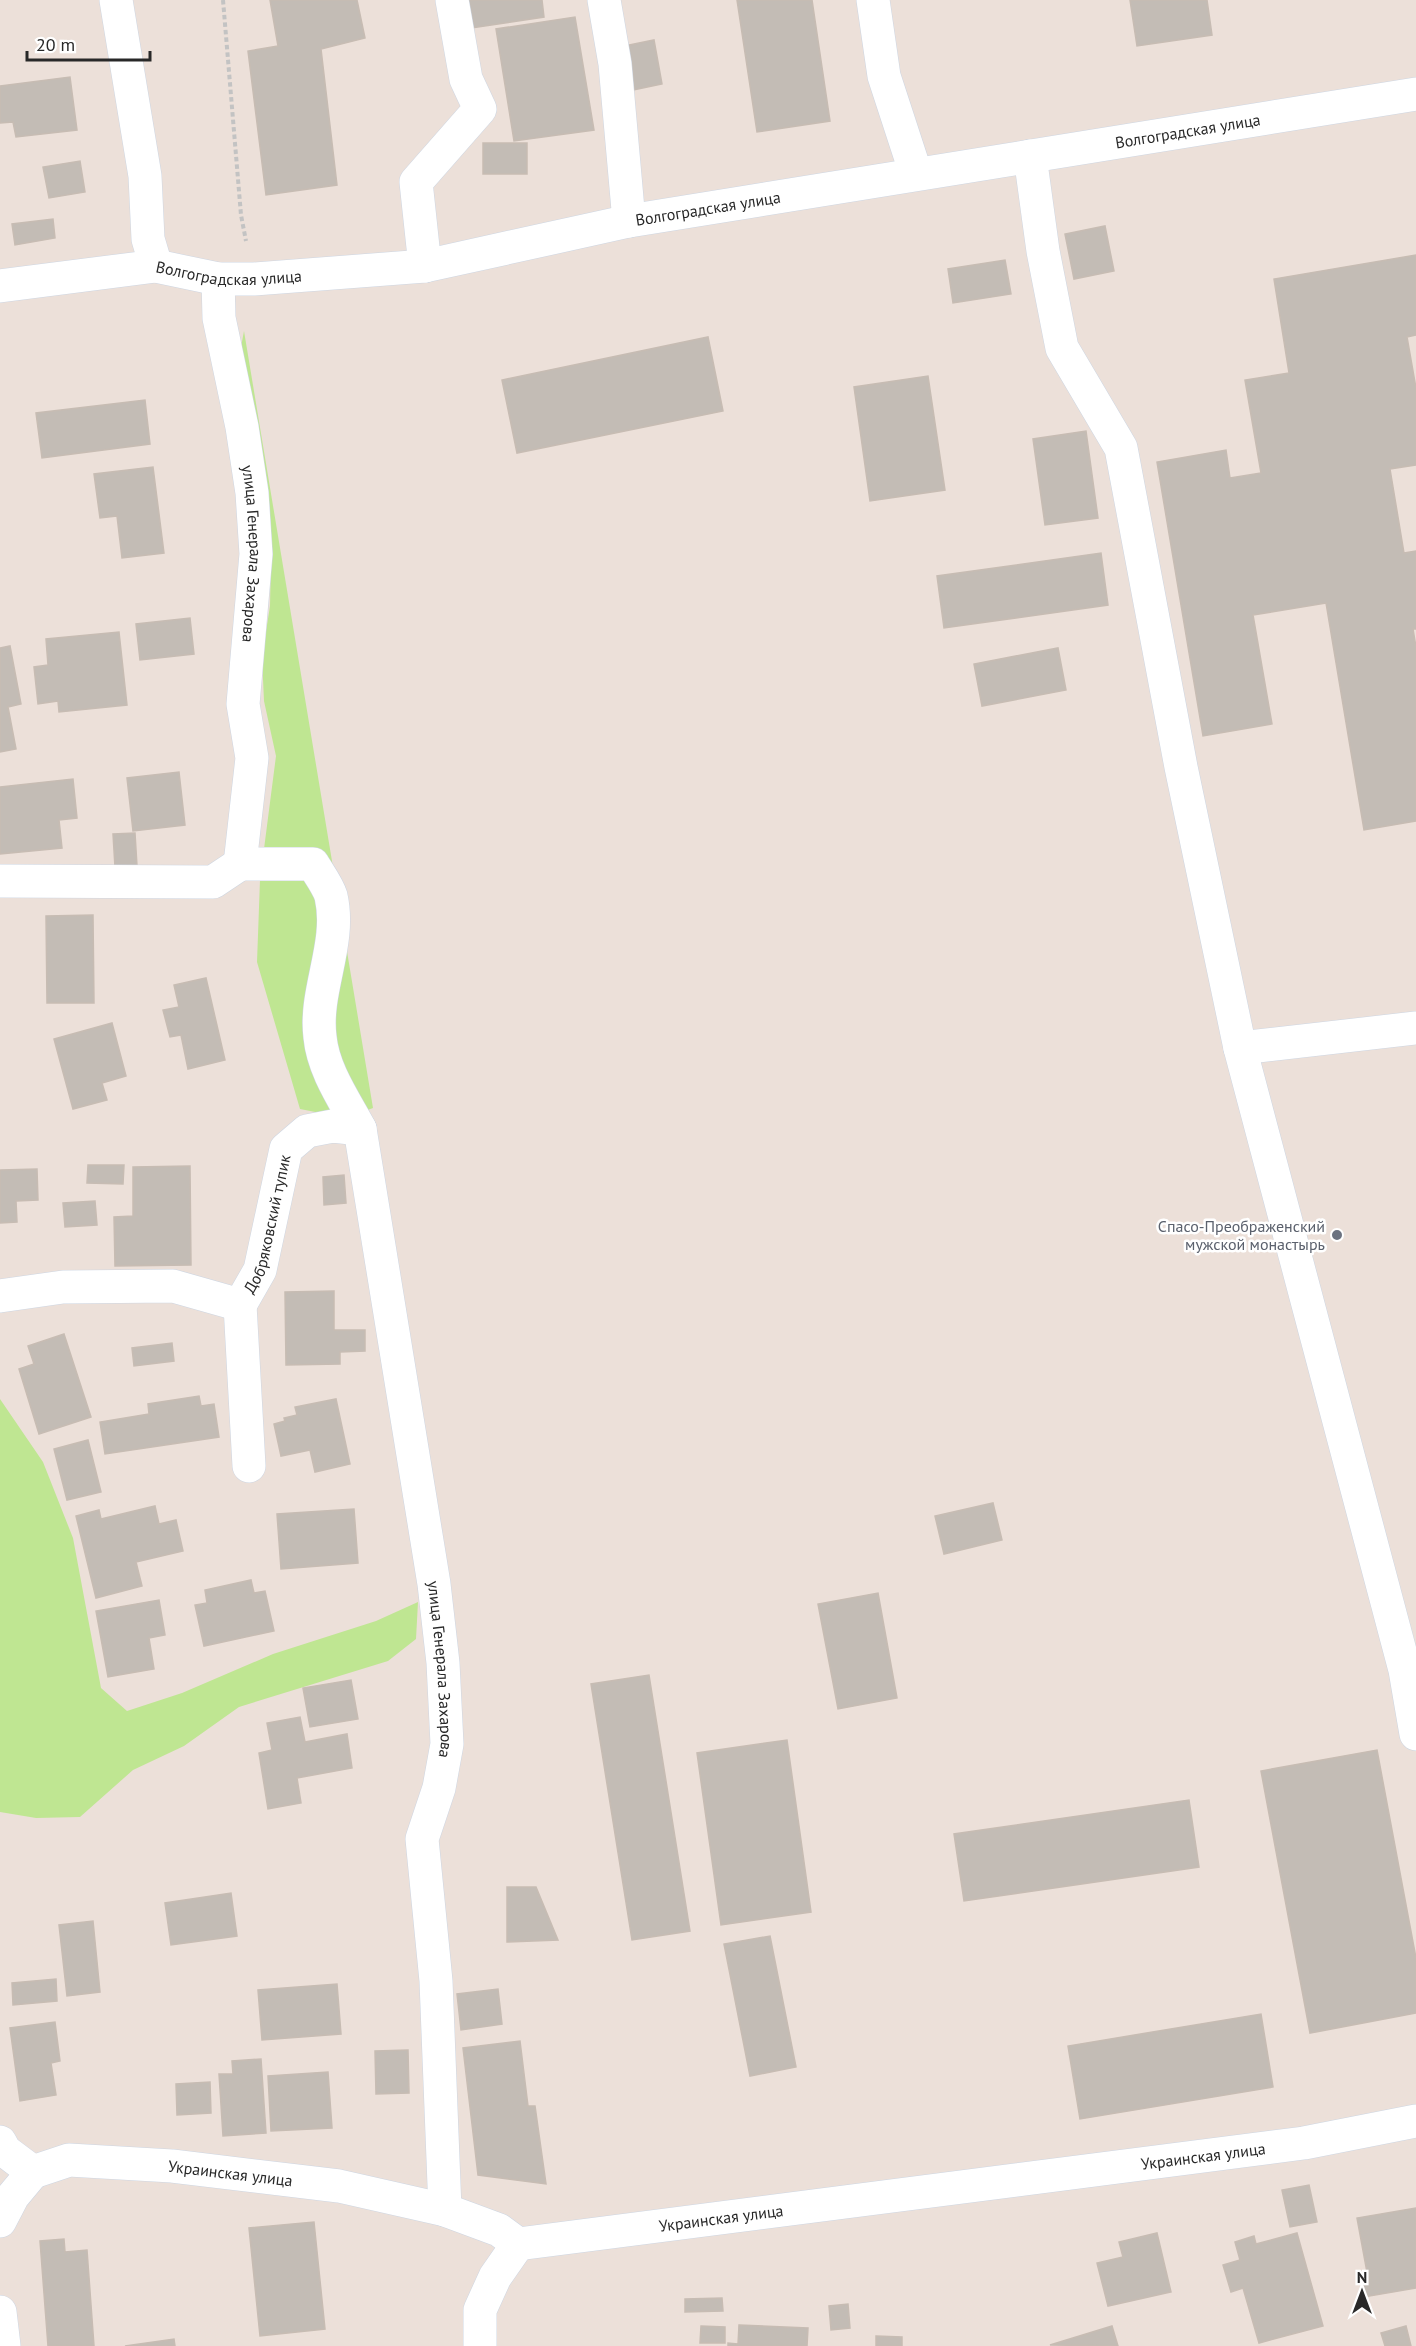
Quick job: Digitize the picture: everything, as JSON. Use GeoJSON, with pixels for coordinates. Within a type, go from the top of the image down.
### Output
{"type":"FeatureCollection","features":[{"type":"Feature","properties":{"kind":"street"},"geometry":{"type":"LineString","coordinates":[[116,0],[145,176],[148,239],[156,266]]}},
{"type":"Feature","properties":{"kind":"street"},"geometry":{"type":"LineString","coordinates":[[425,266],[416,182],[480,109],[466,79],[452,0]]}},
{"type":"Feature","properties":{"kind":"street"},"geometry":{"type":"LineString","coordinates":[[604,0],[615,64],[630,221]]}},
{"type":"Feature","properties":{"kind":"street"},"geometry":{"type":"LineString","coordinates":[[873,0],[884,76],[916,174]]}},
{"type":"Feature","properties":{"kind":"street","name":"Волгоградская улица"},"geometry":{"type":"LineString","coordinates":[[0,286],[156,266],[218,279],[254,279],[425,266],[630,221],[1416,94]]}},
{"type":"Feature","properties":{"kind":"street"},"geometry":{"type":"LineString","coordinates":[[1030,156],[1043,251],[1062,348],[1121,448],[1181,767],[1240,1048],[1405,1670],[1416,1734]]}},
{"type":"Feature","properties":{"kind":"street","name":"улица Генерала Захарова"},"geometry":{"type":"LineString","coordinates":[[218,279],[219,318],[243,427],[252,493],[256,554],[243,704],[252,758],[240,864],[313,864],[331,895],[333,949],[323,986],[320,1037],[328,1068],[360,1129],[435,1584],[443,1663],[447,1744],[439,1788],[422,1839],[436,1981],[445,2210]]}},
{"type":"Feature","properties":{"kind":"street"},"geometry":{"type":"LineString","coordinates":[[0,881],[213,882],[240,864]]}},
{"type":"Feature","properties":{"kind":"street"},"geometry":{"type":"LineString","coordinates":[[1240,1048],[1416,1028]]}},
{"type":"Feature","properties":{"kind":"street","name":"Добряковский тупик"},"geometry":{"type":"LineString","coordinates":[[249,1466],[240,1305],[260,1270],[286,1149],[307,1131],[333,1126],[360,1129]]}},
{"type":"Feature","properties":{"kind":"street","name":"Добряковский тупик"},"geometry":{"type":"LineString","coordinates":[[0,1296],[63,1287],[173,1286],[240,1305]]}},
{"type":"Feature","properties":{"kind":"street","name":"Украинская улица"},"geometry":{"type":"LineString","coordinates":[[33,2172],[69,2160],[172,2166],[339,2186],[445,2210],[499,2230],[518,2244],[1304,2143],[1416,2121]]}},
{"type":"Feature","properties":{"kind":"street"},"geometry":{"type":"LineString","coordinates":[[0,2142],[5,2151],[33,2172],[13,2196],[0,2221]]}},
{"type":"Feature","properties":{"kind":"street"},"geometry":{"type":"LineString","coordinates":[[480,2346],[480,2310],[495,2277],[518,2244]]}},
{"type":"Feature","properties":{"kind":"street"},"geometry":{"type":"LineString","coordinates":[[0,2312],[4,2346]]}},
{"type":"Feature","properties":{"kind":"path"},"geometry":{"type":"LineString","coordinates":[[223,0],[241,215],[254,279]]}},
{"type":"Feature","properties":{"kind":"green space"},"geometry":{"type":"Polygon","coordinates":[[[244,331],[373,1108],[346,1118],[300,1109],[257,962],[260,880],[276,756],[264,701],[262,657],[270,606],[271,559],[238,363],[244,331]]]}},
{"type":"Feature","properties":{"kind":"green space"},"geometry":{"type":"Polygon","coordinates":[[[0,1399],[43,1462],[73,1538],[101,1688],[127,1711],[182,1693],[273,1654],[376,1621],[418,1602],[416,1639],[388,1661],[239,1707],[184,1746],[133,1770],[80,1817],[36,1818],[0,1812],[0,1399]]]}},
{"type":"Feature","properties":{"kind":"building"},"geometry":{"type":"Polygon","coordinates":[[[270,0],[357,0],[365,38],[321,49],[337,185],[266,195],[248,51],[278,46],[270,0]]]}},
{"type":"Feature","properties":{"kind":"building"},"geometry":{"type":"Polygon","coordinates":[[[461,0],[542,0],[544,17],[465,29],[461,0]]]}},
{"type":"Feature","properties":{"kind":"building"},"geometry":{"type":"Polygon","coordinates":[[[737,0],[812,0],[830,121],[757,132],[737,0]]]}},
{"type":"Feature","properties":{"kind":"building"},"geometry":{"type":"Polygon","coordinates":[[[1130,0],[1207,0],[1212,35],[1137,46],[1130,0]]]}},
{"type":"Feature","properties":{"kind":"building"},"geometry":{"type":"Polygon","coordinates":[[[575,17],[594,130],[514,141],[496,29],[575,17]]]}},
{"type":"Feature","properties":{"kind":"building"},"geometry":{"type":"Polygon","coordinates":[[[654,40],[662,84],[628,91],[619,47],[654,40]]]}},
{"type":"Feature","properties":{"kind":"building"},"geometry":{"type":"Polygon","coordinates":[[[70,77],[77,130],[16,137],[13,122],[0,123],[0,86],[70,77]]]}},
{"type":"Feature","properties":{"kind":"building"},"geometry":{"type":"Polygon","coordinates":[[[483,143],[527,143],[527,174],[483,174],[483,143]]]}},
{"type":"Feature","properties":{"kind":"building"},"geometry":{"type":"Polygon","coordinates":[[[80,161],[85,192],[49,198],[43,167],[80,161]]]}},
{"type":"Feature","properties":{"kind":"building"},"geometry":{"type":"Polygon","coordinates":[[[53,219],[55,238],[15,245],[12,224],[53,219]]]}},
{"type":"Feature","properties":{"kind":"building"},"geometry":{"type":"Polygon","coordinates":[[[1105,226],[1114,271],[1074,279],[1065,234],[1105,226]]]}},
{"type":"Feature","properties":{"kind":"building"},"geometry":{"type":"Polygon","coordinates":[[[1416,255],[1416,335],[1407,337],[1416,388],[1416,465],[1390,469],[1404,553],[1416,551],[1416,629],[1413,629],[1416,647],[1416,821],[1364,830],[1326,603],[1253,615],[1272,724],[1203,736],[1157,462],[1226,450],[1230,478],[1261,473],[1245,380],[1289,373],[1274,279],[1416,255]]]}},
{"type":"Feature","properties":{"kind":"building"},"geometry":{"type":"Polygon","coordinates":[[[1005,260],[1011,294],[953,303],[948,269],[1005,260]]]}},
{"type":"Feature","properties":{"kind":"building"},"geometry":{"type":"Polygon","coordinates":[[[708,337],[723,411],[517,453],[502,380],[708,337]]]}},
{"type":"Feature","properties":{"kind":"building"},"geometry":{"type":"Polygon","coordinates":[[[928,376],[945,490],[870,501],[854,387],[928,376]]]}},
{"type":"Feature","properties":{"kind":"building"},"geometry":{"type":"Polygon","coordinates":[[[145,400],[150,444],[42,458],[36,413],[145,400]]]}},
{"type":"Feature","properties":{"kind":"building"},"geometry":{"type":"Polygon","coordinates":[[[1086,431],[1098,518],[1045,525],[1033,439],[1086,431]]]}},
{"type":"Feature","properties":{"kind":"building"},"geometry":{"type":"Polygon","coordinates":[[[153,467],[164,553],[122,558],[117,516],[100,518],[94,474],[153,467]]]}},
{"type":"Feature","properties":{"kind":"building"},"geometry":{"type":"Polygon","coordinates":[[[1101,553],[1108,605],[944,628],[937,576],[1101,553]]]}},
{"type":"Feature","properties":{"kind":"building"},"geometry":{"type":"Polygon","coordinates":[[[190,618],[194,654],[140,660],[136,624],[190,618]]]}},
{"type":"Feature","properties":{"kind":"building"},"geometry":{"type":"Polygon","coordinates":[[[119,632],[127,705],[59,712],[58,701],[38,704],[34,667],[48,665],[46,639],[119,632]]]}},
{"type":"Feature","properties":{"kind":"building"},"geometry":{"type":"Polygon","coordinates":[[[10,646],[21,704],[8,707],[16,749],[0,752],[0,648],[10,646]]]}},
{"type":"Feature","properties":{"kind":"building"},"geometry":{"type":"Polygon","coordinates":[[[1058,648],[1066,690],[982,706],[974,664],[1058,648]]]}},
{"type":"Feature","properties":{"kind":"building"},"geometry":{"type":"Polygon","coordinates":[[[179,772],[185,825],[133,831],[127,778],[179,772]]]}},
{"type":"Feature","properties":{"kind":"building"},"geometry":{"type":"Polygon","coordinates":[[[73,779],[77,818],[59,820],[62,848],[0,854],[0,787],[73,779]]]}},
{"type":"Feature","properties":{"kind":"building"},"geometry":{"type":"Polygon","coordinates":[[[135,833],[137,866],[115,867],[113,834],[135,833]]]}},
{"type":"Feature","properties":{"kind":"building"},"geometry":{"type":"Polygon","coordinates":[[[93,915],[94,1003],[47,1003],[46,916],[93,915]]]}},
{"type":"Feature","properties":{"kind":"building"},"geometry":{"type":"Polygon","coordinates":[[[206,978],[225,1060],[188,1069],[181,1035],[170,1037],[163,1010],[179,1007],[174,985],[206,978]]]}},
{"type":"Feature","properties":{"kind":"building"},"geometry":{"type":"Polygon","coordinates":[[[112,1023],[126,1076],[102,1083],[107,1100],[73,1109],[54,1039],[112,1023]]]}},
{"type":"Feature","properties":{"kind":"building"},"geometry":{"type":"Polygon","coordinates":[[[88,1165],[124,1165],[123,1184],[87,1183],[88,1165]]]}},
{"type":"Feature","properties":{"kind":"building"},"geometry":{"type":"Polygon","coordinates":[[[190,1166],[191,1265],[115,1266],[114,1217],[133,1216],[133,1167],[190,1166]]]}},
{"type":"Feature","properties":{"kind":"building"},"geometry":{"type":"Polygon","coordinates":[[[37,1169],[38,1200],[16,1201],[17,1222],[0,1223],[0,1170],[37,1169]]]}},
{"type":"Feature","properties":{"kind":"building"},"geometry":{"type":"Polygon","coordinates":[[[344,1175],[346,1203],[324,1205],[323,1177],[344,1175]]]}},
{"type":"Feature","properties":{"kind":"building"},"geometry":{"type":"Polygon","coordinates":[[[95,1201],[97,1225],[65,1227],[63,1203],[95,1201]]]}},
{"type":"Feature","properties":{"kind":"building"},"geometry":{"type":"Polygon","coordinates":[[[334,1291],[334,1330],[365,1330],[365,1351],[340,1352],[340,1364],[286,1365],[285,1292],[334,1291]]]}},
{"type":"Feature","properties":{"kind":"building"},"geometry":{"type":"Polygon","coordinates":[[[64,1334],[91,1417],[39,1434],[19,1369],[34,1364],[28,1346],[64,1334]]]}},
{"type":"Feature","properties":{"kind":"building"},"geometry":{"type":"Polygon","coordinates":[[[172,1343],[174,1361],[134,1366],[132,1348],[172,1343]]]}},
{"type":"Feature","properties":{"kind":"building"},"geometry":{"type":"Polygon","coordinates":[[[199,1396],[201,1406],[214,1404],[219,1437],[105,1454],[100,1422],[149,1414],[148,1404],[199,1396]]]}},
{"type":"Feature","properties":{"kind":"building"},"geometry":{"type":"Polygon","coordinates":[[[336,1399],[350,1464],[315,1472],[310,1450],[281,1456],[274,1424],[285,1421],[284,1418],[297,1415],[295,1407],[336,1399]]]}},
{"type":"Feature","properties":{"kind":"building"},"geometry":{"type":"Polygon","coordinates":[[[88,1440],[101,1492],[67,1500],[54,1449],[88,1440]]]}},
{"type":"Feature","properties":{"kind":"building"},"geometry":{"type":"Polygon","coordinates":[[[993,1503],[1002,1540],[944,1554],[935,1516],[993,1503]]]}},
{"type":"Feature","properties":{"kind":"building"},"geometry":{"type":"Polygon","coordinates":[[[155,1506],[159,1524],[176,1520],[183,1551],[136,1562],[142,1586],[96,1598],[76,1516],[99,1510],[101,1519],[155,1506]]]}},
{"type":"Feature","properties":{"kind":"building"},"geometry":{"type":"Polygon","coordinates":[[[354,1509],[358,1563],[281,1569],[277,1514],[354,1509]]]}},
{"type":"Feature","properties":{"kind":"building"},"geometry":{"type":"Polygon","coordinates":[[[251,1580],[254,1593],[265,1591],[274,1631],[204,1646],[195,1605],[207,1603],[205,1590],[251,1580]]]}},
{"type":"Feature","properties":{"kind":"building"},"geometry":{"type":"Polygon","coordinates":[[[878,1593],[897,1698],[838,1709],[818,1604],[878,1593]]]}},
{"type":"Feature","properties":{"kind":"building"},"geometry":{"type":"Polygon","coordinates":[[[159,1600],[165,1635],[149,1638],[154,1669],[108,1677],[96,1611],[159,1600]]]}},
{"type":"Feature","properties":{"kind":"building"},"geometry":{"type":"Polygon","coordinates":[[[649,1675],[690,1931],[632,1940],[591,1684],[649,1675]]]}},
{"type":"Feature","properties":{"kind":"building"},"geometry":{"type":"Polygon","coordinates":[[[351,1680],[358,1719],[310,1727],[303,1688],[351,1680]]]}},
{"type":"Feature","properties":{"kind":"building"},"geometry":{"type":"Polygon","coordinates":[[[300,1717],[305,1742],[347,1734],[352,1768],[297,1778],[301,1803],[268,1809],[259,1753],[272,1750],[267,1723],[300,1717]]]}},
{"type":"Feature","properties":{"kind":"building"},"geometry":{"type":"Polygon","coordinates":[[[787,1740],[811,1912],[721,1925],[697,1753],[787,1740]]]}},
{"type":"Feature","properties":{"kind":"building"},"geometry":{"type":"Polygon","coordinates":[[[1377,1750],[1416,1958],[1416,2013],[1310,2033],[1261,1771],[1377,1750]]]}},
{"type":"Feature","properties":{"kind":"building"},"geometry":{"type":"Polygon","coordinates":[[[1189,1800],[1199,1867],[964,1901],[954,1834],[1189,1800]]]}},
{"type":"Feature","properties":{"kind":"building"},"geometry":{"type":"Polygon","coordinates":[[[507,1887],[536,1887],[558,1940],[507,1942],[507,1887]]]}},
{"type":"Feature","properties":{"kind":"building"},"geometry":{"type":"Polygon","coordinates":[[[231,1893],[237,1936],[171,1945],[165,1903],[231,1893]]]}},
{"type":"Feature","properties":{"kind":"building"},"geometry":{"type":"Polygon","coordinates":[[[93,1921],[100,1992],[67,1996],[59,1925],[93,1921]]]}},
{"type":"Feature","properties":{"kind":"building"},"geometry":{"type":"Polygon","coordinates":[[[770,1936],[796,2067],[750,2076],[724,1944],[770,1936]]]}},
{"type":"Feature","properties":{"kind":"building"},"geometry":{"type":"Polygon","coordinates":[[[56,1979],[57,2001],[13,2005],[12,1983],[56,1979]]]}},
{"type":"Feature","properties":{"kind":"building"},"geometry":{"type":"Polygon","coordinates":[[[337,1984],[341,2034],[262,2040],[258,1990],[337,1984]]]}},
{"type":"Feature","properties":{"kind":"building"},"geometry":{"type":"Polygon","coordinates":[[[498,1989],[502,2024],[461,2030],[457,1994],[498,1989]]]}},
{"type":"Feature","properties":{"kind":"building"},"geometry":{"type":"Polygon","coordinates":[[[1261,2014],[1273,2087],[1080,2119],[1068,2046],[1261,2014]]]}},
{"type":"Feature","properties":{"kind":"building"},"geometry":{"type":"Polygon","coordinates":[[[55,2022],[60,2061],[51,2063],[56,2095],[20,2101],[10,2028],[55,2022]]]}},
{"type":"Feature","properties":{"kind":"building"},"geometry":{"type":"Polygon","coordinates":[[[520,2041],[528,2106],[535,2106],[546,2184],[478,2175],[463,2048],[520,2041]]]}},
{"type":"Feature","properties":{"kind":"building"},"geometry":{"type":"Polygon","coordinates":[[[408,2050],[409,2093],[376,2094],[375,2051],[408,2050]]]}},
{"type":"Feature","properties":{"kind":"building"},"geometry":{"type":"Polygon","coordinates":[[[261,2059],[266,2133],[223,2136],[219,2074],[233,2074],[232,2061],[261,2059]]]}},
{"type":"Feature","properties":{"kind":"building"},"geometry":{"type":"Polygon","coordinates":[[[328,2072],[332,2128],[271,2131],[268,2076],[328,2072]]]}},
{"type":"Feature","properties":{"kind":"building"},"geometry":{"type":"Polygon","coordinates":[[[210,2082],[211,2113],[177,2115],[176,2084],[210,2082]]]}},
{"type":"Feature","properties":{"kind":"building"},"geometry":{"type":"Polygon","coordinates":[[[1309,2185],[1317,2222],[1290,2227],[1282,2190],[1309,2185]]]}},
{"type":"Feature","properties":{"kind":"building"},"geometry":{"type":"Polygon","coordinates":[[[1416,2208],[1416,2288],[1364,2297],[1362,2284],[1369,2283],[1357,2218],[1416,2208]]]}},
{"type":"Feature","properties":{"kind":"building"},"geometry":{"type":"Polygon","coordinates":[[[314,2222],[325,2329],[260,2336],[249,2228],[314,2222]]]}},
{"type":"Feature","properties":{"kind":"building"},"geometry":{"type":"Polygon","coordinates":[[[1157,2233],[1171,2292],[1108,2306],[1097,2263],[1123,2257],[1119,2242],[1157,2233]]]}},
{"type":"Feature","properties":{"kind":"building"},"geometry":{"type":"Polygon","coordinates":[[[1297,2233],[1323,2326],[1259,2343],[1243,2288],[1231,2292],[1223,2265],[1240,2260],[1235,2242],[1254,2236],[1256,2244],[1297,2233]]]}},
{"type":"Feature","properties":{"kind":"building"},"geometry":{"type":"Polygon","coordinates":[[[64,2239],[65,2252],[87,2250],[94,2346],[48,2346],[40,2241],[64,2239]]]}},
{"type":"Feature","properties":{"kind":"building"},"geometry":{"type":"Polygon","coordinates":[[[722,2298],[723,2311],[685,2312],[685,2299],[722,2298]]]}},
{"type":"Feature","properties":{"kind":"building"},"geometry":{"type":"Polygon","coordinates":[[[848,2304],[850,2328],[831,2330],[829,2306],[848,2304]]]}},
{"type":"Feature","properties":{"kind":"building"},"geometry":{"type":"Polygon","coordinates":[[[739,2325],[808,2328],[807,2346],[728,2346],[728,2343],[738,2344],[739,2325]]]}},
{"type":"Feature","properties":{"kind":"building"},"geometry":{"type":"Polygon","coordinates":[[[701,2326],[725,2327],[725,2343],[700,2343],[701,2326]]]}},
{"type":"Feature","properties":{"kind":"building"},"geometry":{"type":"Polygon","coordinates":[[[1112,2326],[1118,2346],[1050,2345],[1112,2326]]]}},
{"type":"Feature","properties":{"kind":"building"},"geometry":{"type":"Polygon","coordinates":[[[1406,2326],[1411,2346],[1385,2346],[1381,2333],[1406,2326]]]}},
{"type":"Feature","properties":{"kind":"building"},"geometry":{"type":"Polygon","coordinates":[[[876,2336],[902,2337],[902,2346],[876,2346],[876,2336]]]}},
{"type":"Feature","properties":{"kind":"building"},"geometry":{"type":"Polygon","coordinates":[[[174,2339],[175,2346],[125,2346],[174,2339]]]}},
{"type":"Feature","properties":{"kind":"place","name":"Спасо-Преображенский мужской монастырь"},"geometry":{"type":"Point","coordinates":[1337,1235]}}]}
